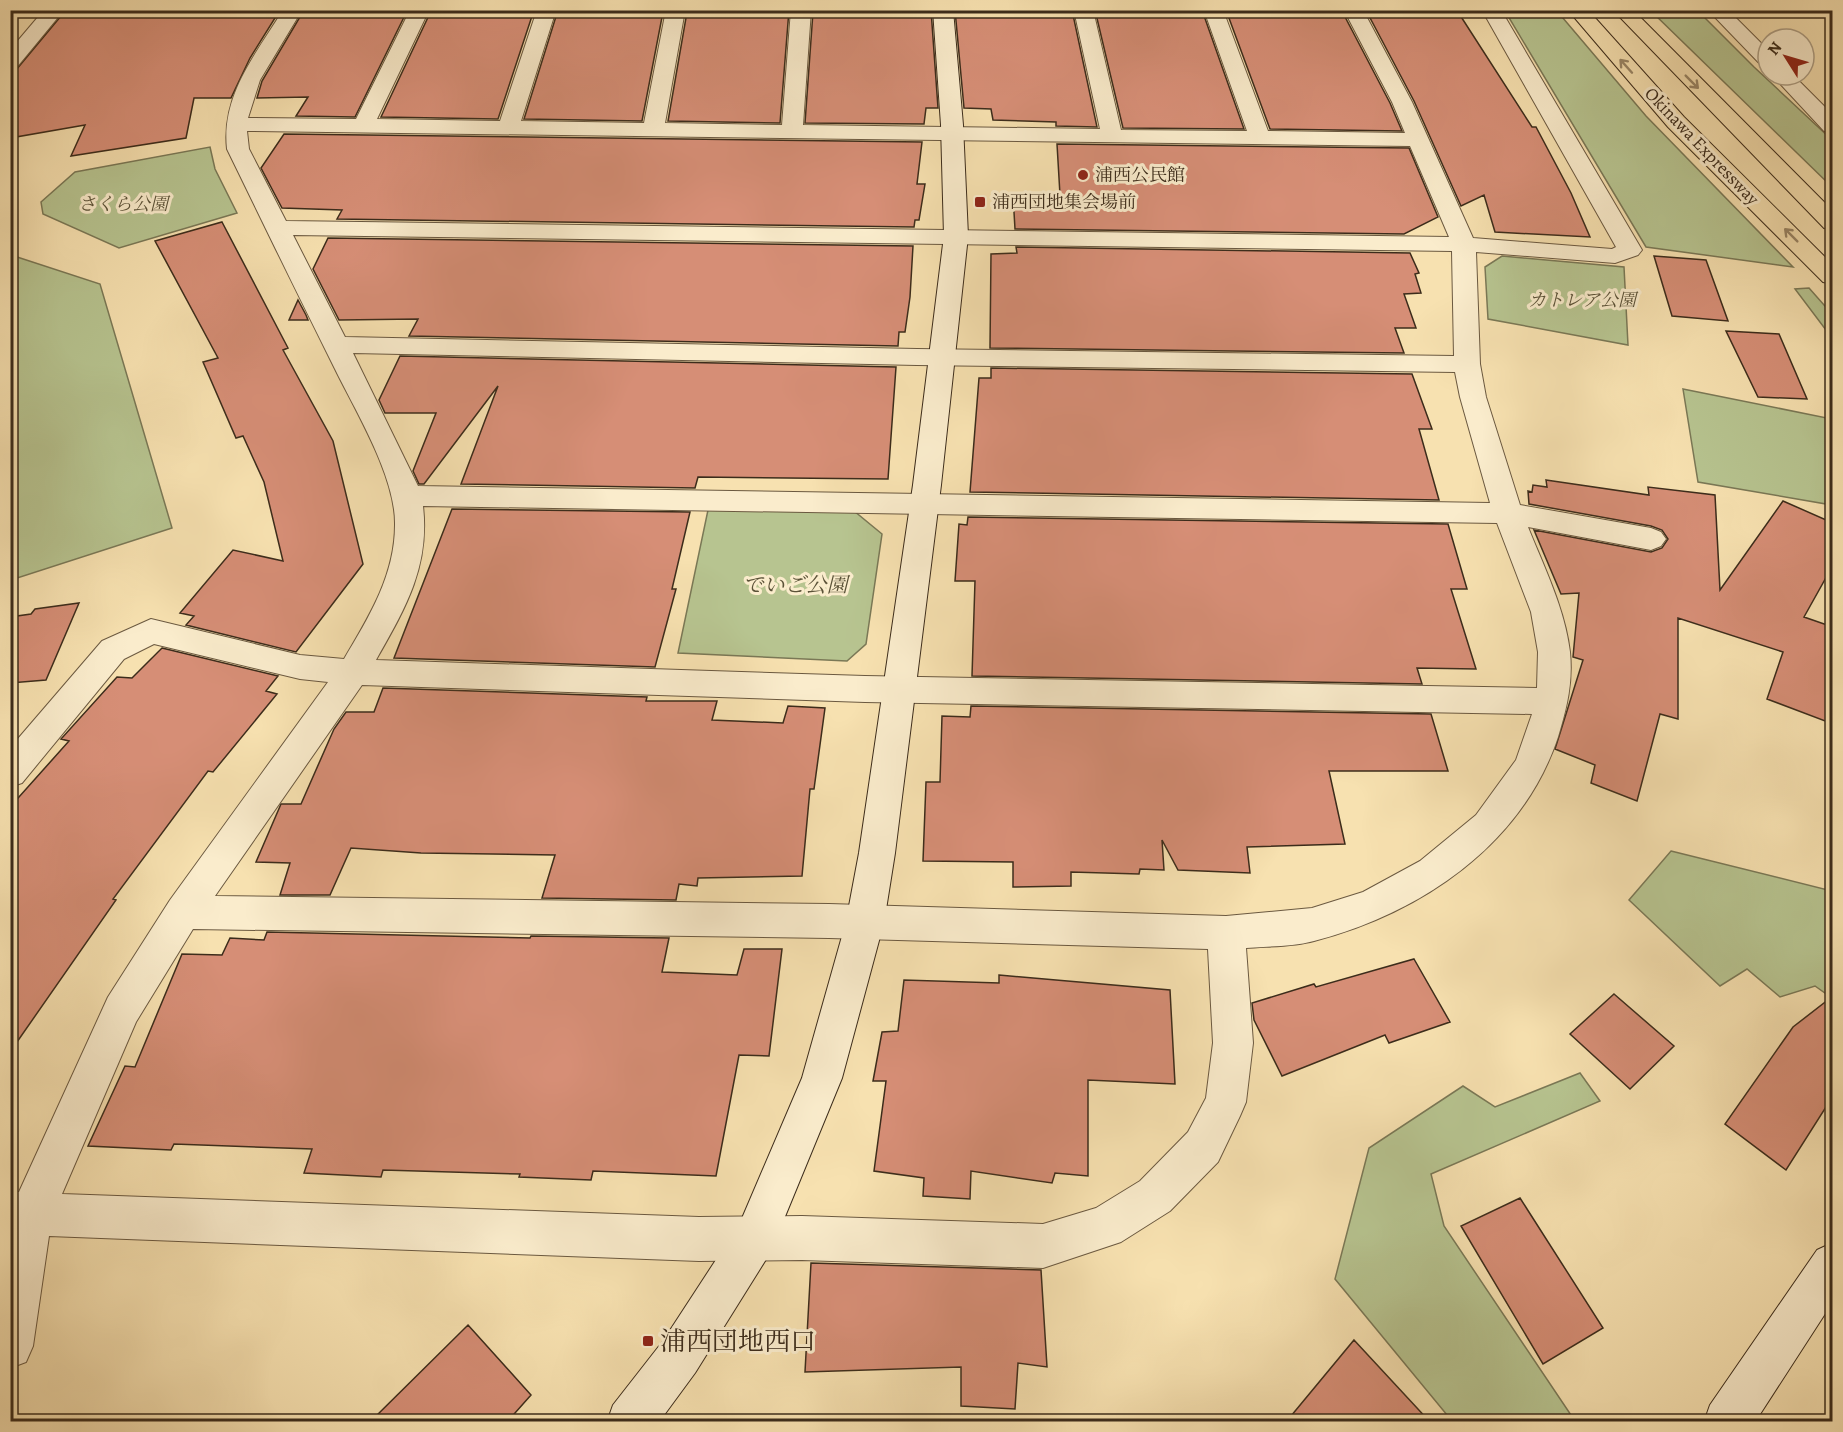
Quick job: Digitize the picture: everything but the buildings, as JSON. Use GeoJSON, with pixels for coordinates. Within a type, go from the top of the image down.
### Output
{"type":"FeatureCollection","features":[{"type":"Feature","properties":{"kind":"highway","name":"Okinawa Expressway"},"geometry":{"type":"LineString","coordinates":[[1577,10],[1676,122],[1833,276]]}},
{"type":"Feature","properties":{"kind":"highway","name":"Okinawa Expressway"},"geometry":{"type":"LineString","coordinates":[[1622,10],[1833,223]]}},
{"type":"Feature","properties":{"kind":"street"},"geometry":{"type":"LineString","coordinates":[[10,63],[55,10]]}},
{"type":"Feature","properties":{"kind":"street"},"geometry":{"type":"LineString","coordinates":[[10,1346],[21,1213],[122,1010],[183,912],[353,672],[388,611],[407,561],[410,524],[407,496],[381,435],[238,149],[236,124],[243,97],[254,74],[293,10]]}},
{"type":"Feature","properties":{"kind":"street"},"geometry":{"type":"LineString","coordinates":[[363,126],[420,10]]}},
{"type":"Feature","properties":{"kind":"street"},"geometry":{"type":"LineString","coordinates":[[508,128],[547,10]]}},
{"type":"Feature","properties":{"kind":"street"},"geometry":{"type":"LineString","coordinates":[[653,131],[676,10]]}},
{"type":"Feature","properties":{"kind":"street"},"geometry":{"type":"LineString","coordinates":[[792,133],[801,10]]}},
{"type":"Feature","properties":{"kind":"street"},"geometry":{"type":"LineString","coordinates":[[630,1422],[679,1358],[755,1238],[822,1078],[865,922],[877,853],[925,504],[956,236],[953,134],[943,10]]}},
{"type":"Feature","properties":{"kind":"street"},"geometry":{"type":"LineString","coordinates":[[1083,10],[1112,137]]}},
{"type":"Feature","properties":{"kind":"street"},"geometry":{"type":"LineString","coordinates":[[1213,10],[1260,138]]}},
{"type":"Feature","properties":{"kind":"street"},"geometry":{"type":"LineString","coordinates":[[183,912],[865,922],[1226,933],[1312,925],[1373,905],[1433,872],[1488,826],[1531,766],[1553,701],[1554,652],[1546,612],[1508,513],[1473,398],[1467,364],[1464,244],[1402,102],[1353,10]]}},
{"type":"Feature","properties":{"kind":"street"},"geometry":{"type":"LineString","coordinates":[[276,228],[1464,244],[1615,256],[1630,250],[1491,10]]}},
{"type":"Feature","properties":{"kind":"street"},"geometry":{"type":"LineString","coordinates":[[1717,10],[1756,50]]}},
{"type":"Feature","properties":{"kind":"street"},"geometry":{"type":"LineString","coordinates":[[1794,87],[1833,126]]}},
{"type":"Feature","properties":{"kind":"street"},"geometry":{"type":"LineString","coordinates":[[236,124],[1418,140]]}},
{"type":"Feature","properties":{"kind":"street"},"geometry":{"type":"LineString","coordinates":[[336,345],[942,357],[1467,364]]}},
{"type":"Feature","properties":{"kind":"street"},"geometry":{"type":"LineString","coordinates":[[407,496],[1508,513],[1651,539]]}},
{"type":"Feature","properties":{"kind":"street"},"geometry":{"type":"LineString","coordinates":[[10,773],[113,650],[151,631],[300,667],[353,672],[898,690],[1553,701]]}},
{"type":"Feature","properties":{"kind":"street"},"geometry":{"type":"LineString","coordinates":[[21,1213],[699,1239],[755,1238],[1043,1246],[1106,1227],[1155,1196],[1203,1146],[1226,1102],[1233,1043],[1226,933]]}},
{"type":"Feature","properties":{"kind":"street"},"geometry":{"type":"LineString","coordinates":[[1727,1422],[1833,1265]]}},
{"type":"Feature","properties":{"kind":"green space"},"geometry":{"type":"Polygon","coordinates":[[[1505,11],[1557,11],[1646,116],[1793,267],[1646,247],[1505,11]]]}},
{"type":"Feature","properties":{"kind":"green space"},"geometry":{"type":"Polygon","coordinates":[[[1651,11],[1698,11],[1756,69],[1756,87],[1775,87],[1832,140],[1832,187],[1651,11]]]}},
{"type":"Feature","properties":{"kind":"green space","name":"さくら公園"},"geometry":{"type":"Polygon","coordinates":[[[210,147],[215,169],[237,213],[119,248],[43,214],[41,202],[75,172],[210,147]]]}},
{"type":"Feature","properties":{"kind":"green space"},"geometry":{"type":"Polygon","coordinates":[[[11,255],[100,284],[172,528],[11,580],[11,255]]]}},
{"type":"Feature","properties":{"kind":"green space","name":"カトレア公園"},"geometry":{"type":"Polygon","coordinates":[[[1502,256],[1624,267],[1628,345],[1488,319],[1485,267],[1502,256]]]}},
{"type":"Feature","properties":{"kind":"green space"},"geometry":{"type":"Polygon","coordinates":[[[1809,288],[1832,314],[1832,338],[1795,289],[1809,288]]]}},
{"type":"Feature","properties":{"kind":"green space"},"geometry":{"type":"Polygon","coordinates":[[[1683,389],[1832,419],[1832,505],[1698,482],[1683,389]]]}},
{"type":"Feature","properties":{"kind":"green space","name":"でいご公園"},"geometry":{"type":"Polygon","coordinates":[[[708,510],[854,511],[882,534],[866,644],[847,661],[678,653],[708,510]]]}},
{"type":"Feature","properties":{"kind":"green space"},"geometry":{"type":"Polygon","coordinates":[[[1671,851],[1832,891],[1832,998],[1815,986],[1780,997],[1747,969],[1720,986],[1629,900],[1671,851]]]}},
{"type":"Feature","properties":{"kind":"green space"},"geometry":{"type":"Polygon","coordinates":[[[1580,1073],[1600,1101],[1431,1174],[1444,1226],[1575,1421],[1452,1421],[1335,1279],[1369,1148],[1463,1086],[1495,1107],[1580,1073]]]}},
{"type":"Feature","properties":{"kind":"place","name":"浦西公民館"},"geometry":{"type":"Point","coordinates":[1083,175]}},
{"type":"Feature","properties":{"kind":"place","name":"浦西団地集会場前"},"geometry":{"type":"Point","coordinates":[980,202]}},
{"type":"Feature","properties":{"kind":"place","name":"浦西団地西口"},"geometry":{"type":"Point","coordinates":[648,1341]}}]}
